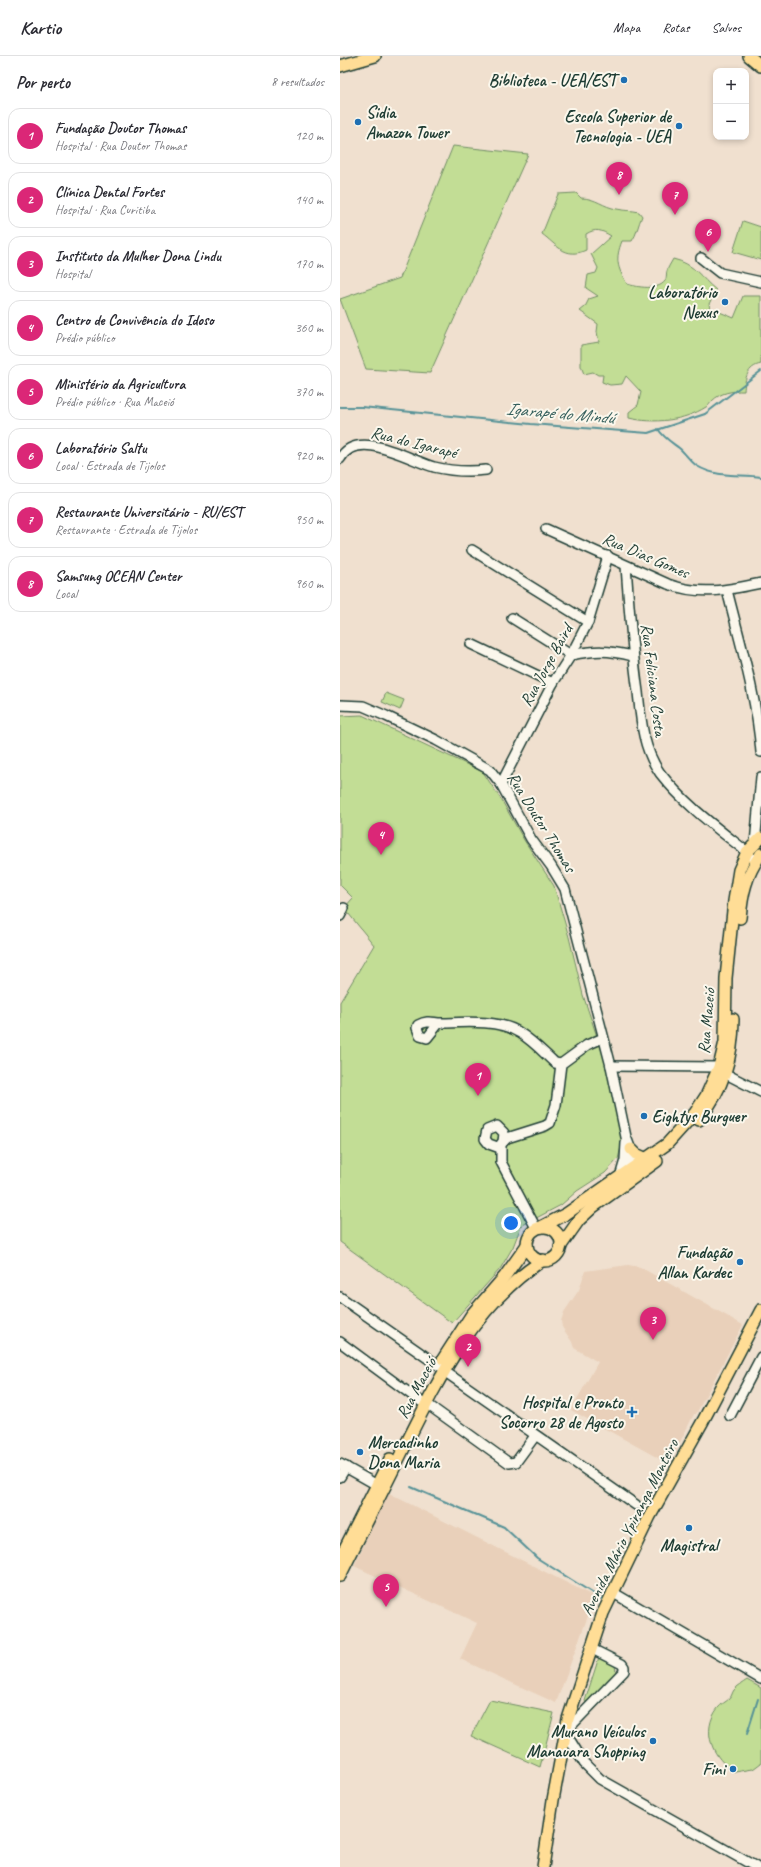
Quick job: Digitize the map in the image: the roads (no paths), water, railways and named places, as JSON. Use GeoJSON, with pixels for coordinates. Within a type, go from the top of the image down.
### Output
{"type":"FeatureCollection","features":[{"type":"Feature","properties":{"kind":"main road"},"geometry":{"type":"LineString","coordinates":[[340,66],[375,56]]}},
{"type":"Feature","properties":{"kind":"main road"},"geometry":{"type":"LineString","coordinates":[[749,56],[761,66]]}},
{"type":"Feature","properties":{"kind":"main road","name":"Rua Maceió"},"geometry":{"type":"LineString","coordinates":[[539,1228],[566,1214],[671,1151],[712,1101],[722,1070],[725,1042],[726,978],[734,901],[739,870],[747,852],[758,841]]}},
{"type":"Feature","properties":{"kind":"main road","name":"Rua Maceió"},"geometry":{"type":"LineString","coordinates":[[560,1247],[579,1220],[624,1180],[632,1169],[667,1144],[695,1113],[732,1051],[734,969],[742,894],[747,877],[758,858]]}},
{"type":"Feature","properties":{"kind":"main road"},"geometry":{"type":"LineString","coordinates":[[631,1149],[636,1154],[648,1159]]}},
{"type":"Feature","properties":{"kind":"main road"},"geometry":{"type":"LineString","coordinates":[[539,1228],[552,1229],[556,1232],[560,1242],[560,1247],[556,1255],[543,1260],[532,1256],[527,1245],[529,1235],[539,1228]]}},
{"type":"Feature","properties":{"kind":"main road","name":"Rua Maceió"},"geometry":{"type":"LineString","coordinates":[[340,1576],[441,1369],[476,1315],[527,1245]]}},
{"type":"Feature","properties":{"kind":"main road","name":"Rua Maceió"},"geometry":{"type":"LineString","coordinates":[[476,1315],[522,1274],[543,1260]]}},
{"type":"Feature","properties":{"kind":"main road","name":"Avenida Mário Ypiranga Monteiro"},"geometry":{"type":"LineString","coordinates":[[543,1867],[565,1732],[590,1648],[612,1592],[668,1482],[706,1415],[761,1310]]}},
{"type":"Feature","properties":{"kind":"main road","name":"Rua Maceió"},"geometry":{"type":"LineString","coordinates":[[340,1558],[377,1485],[424,1402]]}},
{"type":"Feature","properties":{"kind":"street"},"geometry":{"type":"LineString","coordinates":[[702,258],[720,273],[761,286]]}},
{"type":"Feature","properties":{"kind":"street"},"geometry":{"type":"LineString","coordinates":[[720,273],[761,282]]}},
{"type":"Feature","properties":{"kind":"street","name":"Rua do Igarapé"},"geometry":{"type":"LineString","coordinates":[[340,459],[349,448],[363,445],[379,447],[435,467],[453,470],[486,470]]}},
{"type":"Feature","properties":{"kind":"street","name":"Rua Dias Gomes"},"geometry":{"type":"LineString","coordinates":[[546,529],[608,556],[626,566],[687,590],[727,590],[761,583]]}},
{"type":"Feature","properties":{"kind":"street"},"geometry":{"type":"LineString","coordinates":[[472,550],[588,622]]}},
{"type":"Feature","properties":{"kind":"street","name":"Rua Jorge Baird"},"geometry":{"type":"LineString","coordinates":[[501,784],[553,684],[571,655],[588,622],[608,556]]}},
{"type":"Feature","properties":{"kind":"street","name":"Rua Feliciana Costa"},"geometry":{"type":"LineString","coordinates":[[626,566],[633,656],[643,733],[649,754],[660,772],[688,803],[747,852],[758,858]]}},
{"type":"Feature","properties":{"kind":"street"},"geometry":{"type":"LineString","coordinates":[[727,590],[746,669],[760,737],[761,752]]}},
{"type":"Feature","properties":{"kind":"street"},"geometry":{"type":"LineString","coordinates":[[512,618],[571,655],[589,651],[612,651],[633,656]]}},
{"type":"Feature","properties":{"kind":"street"},"geometry":{"type":"LineString","coordinates":[[471,644],[553,684]]}},
{"type":"Feature","properties":{"kind":"street","name":"Rua Doutor Thomas"},"geometry":{"type":"LineString","coordinates":[[340,698],[354,705]]}},
{"type":"Feature","properties":{"kind":"street","name":"Rua Doutor Thomas"},"geometry":{"type":"LineString","coordinates":[[340,705],[363,706],[386,716],[484,765],[495,775],[501,784],[531,839],[551,866],[564,889],[611,1066],[626,1137],[631,1149],[633,1162],[632,1169]]}},
{"type":"Feature","properties":{"kind":"street"},"geometry":{"type":"LineString","coordinates":[[758,841],[761,777]]}},
{"type":"Feature","properties":{"kind":"street"},"geometry":{"type":"LineString","coordinates":[[439,1023],[503,1025],[519,1032],[555,1062],[561,1064]]}},
{"type":"Feature","properties":{"kind":"street"},"geometry":{"type":"LineString","coordinates":[[539,1228],[501,1162],[502,1145],[507,1138],[550,1123],[556,1105],[561,1064],[588,1045],[603,1038]]}},
{"type":"Feature","properties":{"kind":"street"},"geometry":{"type":"LineString","coordinates":[[611,1066],[722,1070],[761,1092]]}},
{"type":"Feature","properties":{"kind":"street","name":"Rua Doutor Thomas"},"geometry":{"type":"LineString","coordinates":[[624,1180],[626,1137]]}},
{"type":"Feature","properties":{"kind":"street"},"geometry":{"type":"LineString","coordinates":[[340,1297],[535,1436],[636,1505]]}},
{"type":"Feature","properties":{"kind":"street"},"geometry":{"type":"LineString","coordinates":[[340,1342],[509,1463],[514,1463],[535,1436]]}},
{"type":"Feature","properties":{"kind":"street"},"geometry":{"type":"LineString","coordinates":[[730,1416],[761,1357]]}},
{"type":"Feature","properties":{"kind":"street"},"geometry":{"type":"LineString","coordinates":[[340,1477],[343,1466],[377,1485]]}},
{"type":"Feature","properties":{"kind":"street"},"geometry":{"type":"LineString","coordinates":[[612,1592],[761,1679]]}},
{"type":"Feature","properties":{"kind":"street"},"geometry":{"type":"LineString","coordinates":[[590,1648],[622,1664],[624,1671],[617,1680],[565,1732],[584,1763],[600,1779],[756,1867]]}},
{"type":"Feature","properties":{"kind":"waterway","name":"Igarapé do Mindú"},"geometry":{"type":"LineString","coordinates":[[340,407],[362,407],[531,424],[648,433],[705,414],[761,371]]}},
{"type":"Feature","properties":{"kind":"waterway"},"geometry":{"type":"LineString","coordinates":[[658,429],[694,464],[705,470],[720,474],[761,477]]}},
{"type":"Feature","properties":{"kind":"waterway"},"geometry":{"type":"LineString","coordinates":[[411,1487],[504,1527],[537,1558],[605,1601]]}},
{"type":"Feature","properties":{"kind":"waterway"},"geometry":{"type":"LineString","coordinates":[[747,1734],[758,1699]]}},
{"type":"Feature","properties":{"kind":"place","name":"Biblioteca - UEA/EST"},"geometry":{"type":"Point","coordinates":[624,80]}},
{"type":"Feature","properties":{"kind":"place","name":"Sidia Amazon Tower"},"geometry":{"type":"Point","coordinates":[358,122]}},
{"type":"Feature","properties":{"kind":"place","name":"Escola Superior de Tecnologia - UEA"},"geometry":{"type":"Point","coordinates":[679,126]}},
{"type":"Feature","properties":{"kind":"place","name":"Samsung OCEAN Center"},"geometry":{"type":"Point","coordinates":[619,195]}},
{"type":"Feature","properties":{"kind":"place","name":"Restaurante Universitário - RU/EST"},"geometry":{"type":"Point","coordinates":[675,215]}},
{"type":"Feature","properties":{"kind":"place","name":"Laboratório Saltu"},"geometry":{"type":"Point","coordinates":[708,252]}},
{"type":"Feature","properties":{"kind":"place","name":"Laboratório Nexus"},"geometry":{"type":"Point","coordinates":[725,302]}},
{"type":"Feature","properties":{"kind":"place","name":"Centro de Convivência do Idoso"},"geometry":{"type":"Point","coordinates":[381,855]}},
{"type":"Feature","properties":{"kind":"place","name":"Fundação Doutor Thomas"},"geometry":{"type":"Point","coordinates":[478,1096]}},
{"type":"Feature","properties":{"kind":"place","name":"Eightys Burguer"},"geometry":{"type":"Point","coordinates":[644,1116]}},
{"type":"Feature","properties":{"kind":"place","name":"Fundação Allan Kardec"},"geometry":{"type":"Point","coordinates":[740,1262]}},
{"type":"Feature","properties":{"kind":"place","name":"Instituto da Mulher Dona Lindu"},"geometry":{"type":"Point","coordinates":[653,1340]}},
{"type":"Feature","properties":{"kind":"place","name":"Clínica Dental Fortes"},"geometry":{"type":"Point","coordinates":[468,1367]}},
{"type":"Feature","properties":{"kind":"place","name":"Hospital e Pronto Socorro 28 de Agosto"},"geometry":{"type":"Point","coordinates":[632,1412]}},
{"type":"Feature","properties":{"kind":"place","name":"Mercadinho Dona Maria"},"geometry":{"type":"Point","coordinates":[360,1452]}},
{"type":"Feature","properties":{"kind":"place","name":"Magistral"},"geometry":{"type":"Point","coordinates":[689,1528]}},
{"type":"Feature","properties":{"kind":"place","name":"Ministério da Agricultura"},"geometry":{"type":"Point","coordinates":[386,1607]}},
{"type":"Feature","properties":{"kind":"place","name":"Murano Veículos Manauara Shopping"},"geometry":{"type":"Point","coordinates":[653,1741]}},
{"type":"Feature","properties":{"kind":"place","name":"Fini"},"geometry":{"type":"Point","coordinates":[733,1769]}}]}
